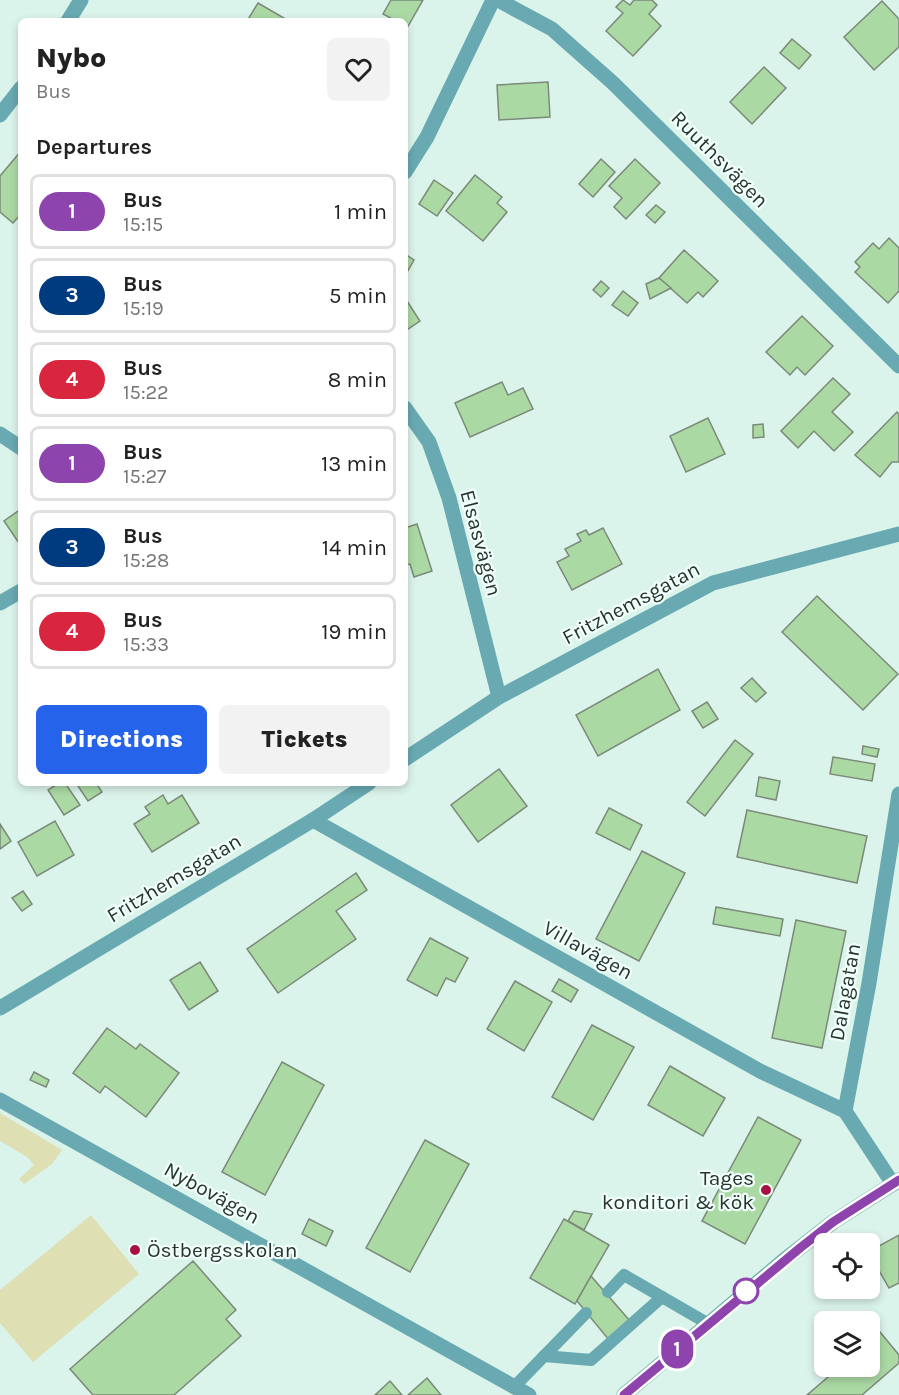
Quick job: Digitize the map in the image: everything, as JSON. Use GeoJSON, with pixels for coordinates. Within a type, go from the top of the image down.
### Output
{"type":"FeatureCollection","features":[{"type":"Feature","properties":{"kind":"street"},"geometry":{"type":"LineString","coordinates":[[70,18],[81,0]]}},
{"type":"Feature","properties":{"kind":"street"},"geometry":{"type":"LineString","coordinates":[[408,167],[427,137],[493,0]]}},
{"type":"Feature","properties":{"kind":"street","name":"Ruuthsvägen"},"geometry":{"type":"LineString","coordinates":[[498,0],[552,29],[613,83],[899,366]]}},
{"type":"Feature","properties":{"kind":"street"},"geometry":{"type":"LineString","coordinates":[[0,115],[18,92]]}},
{"type":"Feature","properties":{"kind":"street","name":"Elsasvägen"},"geometry":{"type":"LineString","coordinates":[[408,412],[429,442],[449,498],[499,697]]}},
{"type":"Feature","properties":{"kind":"street"},"geometry":{"type":"LineString","coordinates":[[0,434],[18,446]]}},
{"type":"Feature","properties":{"kind":"street","name":"Fritzhemsgatan"},"geometry":{"type":"LineString","coordinates":[[408,757],[499,697],[713,583],[899,534]]}},
{"type":"Feature","properties":{"kind":"street"},"geometry":{"type":"LineString","coordinates":[[0,603],[18,593]]}},
{"type":"Feature","properties":{"kind":"street","name":"Fritzhemsgatan"},"geometry":{"type":"LineString","coordinates":[[0,1008],[313,820],[364,786]]}},
{"type":"Feature","properties":{"kind":"street","name":"Dalagatan"},"geometry":{"type":"LineString","coordinates":[[845,1111],[899,794]]}},
{"type":"Feature","properties":{"kind":"street","name":"Villavägen"},"geometry":{"type":"LineString","coordinates":[[313,820],[760,1071],[845,1111]]}},
{"type":"Feature","properties":{"kind":"street","name":"Nybovägen"},"geometry":{"type":"LineString","coordinates":[[0,1100],[529,1395]]}},
{"type":"Feature","properties":{"kind":"street"},"geometry":{"type":"LineString","coordinates":[[624,1395],[707,1323],[833,1222],[896,1182],[845,1111]]}},
{"type":"Feature","properties":{"kind":"lane"},"geometry":{"type":"LineString","coordinates":[[608,1292],[624,1275],[707,1323]]}},
{"type":"Feature","properties":{"kind":"lane"},"geometry":{"type":"LineString","coordinates":[[544,1356],[591,1360],[662,1297]]}},
{"type":"Feature","properties":{"kind":"lane"},"geometry":{"type":"LineString","coordinates":[[514,1387],[586,1313]]}},
{"type":"Feature","properties":{"kind":"green space"},"geometry":{"type":"Polygon","coordinates":[[[0,1113],[62,1150],[52,1164],[24,1184],[19,1179],[34,1165],[27,1157],[0,1141],[0,1113]]]}},
{"type":"Feature","properties":{"kind":"green space"},"geometry":{"type":"Polygon","coordinates":[[[91,1215],[139,1274],[33,1362],[0,1323],[0,1290],[91,1215]]]}},
{"type":"Feature","properties":{"kind":"building"},"geometry":{"type":"Polygon","coordinates":[[[391,0],[423,0],[408,26],[408,18],[390,18],[383,14],[391,0]]]}},
{"type":"Feature","properties":{"kind":"building"},"geometry":{"type":"Polygon","coordinates":[[[623,0],[630,5],[634,0],[652,0],[657,5],[649,14],[661,26],[633,56],[606,31],[623,13],[616,7],[623,0]]]}},
{"type":"Feature","properties":{"kind":"building"},"geometry":{"type":"Polygon","coordinates":[[[882,1],[899,19],[899,47],[874,70],[844,37],[882,1]]]}},
{"type":"Feature","properties":{"kind":"building"},"geometry":{"type":"Polygon","coordinates":[[[258,3],[284,18],[249,18],[258,3]]]}},
{"type":"Feature","properties":{"kind":"building"},"geometry":{"type":"Polygon","coordinates":[[[792,39],[811,55],[799,69],[780,53],[792,39]]]}},
{"type":"Feature","properties":{"kind":"building"},"geometry":{"type":"Polygon","coordinates":[[[764,67],[786,88],[752,124],[730,102],[764,67]]]}},
{"type":"Feature","properties":{"kind":"building"},"geometry":{"type":"Polygon","coordinates":[[[548,82],[550,117],[499,120],[497,85],[548,82]]]}},
{"type":"Feature","properties":{"kind":"building"},"geometry":{"type":"Polygon","coordinates":[[[18,155],[18,217],[13,223],[0,212],[0,176],[18,155]]]}},
{"type":"Feature","properties":{"kind":"building"},"geometry":{"type":"Polygon","coordinates":[[[601,159],[615,172],[593,197],[579,184],[601,159]]]}},
{"type":"Feature","properties":{"kind":"building"},"geometry":{"type":"Polygon","coordinates":[[[635,159],[660,183],[626,219],[614,207],[622,198],[609,186],[635,159]]]}},
{"type":"Feature","properties":{"kind":"building"},"geometry":{"type":"Polygon","coordinates":[[[475,175],[502,197],[497,203],[507,212],[483,241],[446,211],[475,175]]]}},
{"type":"Feature","properties":{"kind":"building"},"geometry":{"type":"Polygon","coordinates":[[[434,180],[453,193],[437,216],[419,204],[434,180]]]}},
{"type":"Feature","properties":{"kind":"building"},"geometry":{"type":"Polygon","coordinates":[[[656,205],[665,212],[655,223],[646,215],[656,205]]]}},
{"type":"Feature","properties":{"kind":"building"},"geometry":{"type":"Polygon","coordinates":[[[889,238],[899,248],[899,291],[888,303],[855,272],[860,267],[855,262],[873,243],[879,249],[889,238]]]}},
{"type":"Feature","properties":{"kind":"building"},"geometry":{"type":"Polygon","coordinates":[[[684,250],[718,281],[703,297],[698,292],[687,303],[659,278],[684,250]]]}},
{"type":"Feature","properties":{"kind":"building"},"geometry":{"type":"Polygon","coordinates":[[[408,256],[414,260],[408,270],[408,256]]]}},
{"type":"Feature","properties":{"kind":"building"},"geometry":{"type":"Polygon","coordinates":[[[659,278],[671,288],[650,299],[646,284],[659,278]]]}},
{"type":"Feature","properties":{"kind":"building"},"geometry":{"type":"Polygon","coordinates":[[[601,281],[609,288],[601,297],[593,290],[601,281]]]}},
{"type":"Feature","properties":{"kind":"building"},"geometry":{"type":"Polygon","coordinates":[[[623,291],[638,303],[628,316],[612,305],[623,291]]]}},
{"type":"Feature","properties":{"kind":"building"},"geometry":{"type":"Polygon","coordinates":[[[408,303],[420,321],[408,329],[408,303]]]}},
{"type":"Feature","properties":{"kind":"building"},"geometry":{"type":"Polygon","coordinates":[[[802,316],[833,346],[805,375],[797,367],[790,375],[766,352],[802,316]]]}},
{"type":"Feature","properties":{"kind":"building"},"geometry":{"type":"Polygon","coordinates":[[[833,378],[850,394],[832,412],[853,432],[834,451],[814,431],[798,448],[781,431],[833,378]]]}},
{"type":"Feature","properties":{"kind":"building"},"geometry":{"type":"Polygon","coordinates":[[[502,382],[508,395],[523,388],[533,409],[470,437],[455,403],[502,382]]]}},
{"type":"Feature","properties":{"kind":"building"},"geometry":{"type":"Polygon","coordinates":[[[897,412],[899,414],[899,462],[892,462],[880,477],[855,455],[897,412]]]}},
{"type":"Feature","properties":{"kind":"building"},"geometry":{"type":"Polygon","coordinates":[[[708,418],[725,454],[686,472],[670,436],[708,418]]]}},
{"type":"Feature","properties":{"kind":"building"},"geometry":{"type":"Polygon","coordinates":[[[763,424],[764,437],[753,438],[753,425],[763,424]]]}},
{"type":"Feature","properties":{"kind":"building"},"geometry":{"type":"Polygon","coordinates":[[[18,511],[18,542],[4,521],[18,511]]]}},
{"type":"Feature","properties":{"kind":"building"},"geometry":{"type":"Polygon","coordinates":[[[417,524],[432,571],[414,577],[410,564],[408,564],[408,527],[417,524]]]}},
{"type":"Feature","properties":{"kind":"building"},"geometry":{"type":"Polygon","coordinates":[[[603,528],[622,564],[572,590],[557,562],[569,556],[565,549],[581,541],[577,534],[586,530],[589,535],[603,528]]]}},
{"type":"Feature","properties":{"kind":"building"},"geometry":{"type":"Polygon","coordinates":[[[817,596],[898,674],[863,710],[782,632],[817,596]]]}},
{"type":"Feature","properties":{"kind":"building"},"geometry":{"type":"Polygon","coordinates":[[[658,669],[680,710],[598,756],[576,715],[658,669]]]}},
{"type":"Feature","properties":{"kind":"building"},"geometry":{"type":"Polygon","coordinates":[[[752,678],[766,693],[756,702],[741,688],[752,678]]]}},
{"type":"Feature","properties":{"kind":"building"},"geometry":{"type":"Polygon","coordinates":[[[707,702],[718,719],[703,728],[692,711],[707,702]]]}},
{"type":"Feature","properties":{"kind":"building"},"geometry":{"type":"Polygon","coordinates":[[[735,740],[753,754],[705,816],[687,802],[735,740]]]}},
{"type":"Feature","properties":{"kind":"building"},"geometry":{"type":"Polygon","coordinates":[[[863,746],[879,749],[877,757],[862,754],[863,746]]]}},
{"type":"Feature","properties":{"kind":"building"},"geometry":{"type":"Polygon","coordinates":[[[833,757],[875,764],[872,781],[830,774],[833,757]]]}},
{"type":"Feature","properties":{"kind":"building"},"geometry":{"type":"Polygon","coordinates":[[[499,769],[527,806],[478,842],[451,805],[499,769]]]}},
{"type":"Feature","properties":{"kind":"building"},"geometry":{"type":"Polygon","coordinates":[[[759,777],[780,781],[776,800],[756,796],[759,777]]]}},
{"type":"Feature","properties":{"kind":"building"},"geometry":{"type":"Polygon","coordinates":[[[54,786],[67,786],[80,805],[64,815],[48,790],[54,786]]]}},
{"type":"Feature","properties":{"kind":"building"},"geometry":{"type":"Polygon","coordinates":[[[78,786],[98,786],[102,792],[88,801],[78,786]]]}},
{"type":"Feature","properties":{"kind":"building"},"geometry":{"type":"Polygon","coordinates":[[[163,795],[168,804],[182,795],[199,823],[152,852],[134,824],[150,814],[145,807],[163,795]]]}},
{"type":"Feature","properties":{"kind":"building"},"geometry":{"type":"Polygon","coordinates":[[[609,808],[642,825],[630,850],[596,833],[609,808]]]}},
{"type":"Feature","properties":{"kind":"building"},"geometry":{"type":"Polygon","coordinates":[[[747,810],[867,836],[857,883],[737,857],[747,810]]]}},
{"type":"Feature","properties":{"kind":"building"},"geometry":{"type":"Polygon","coordinates":[[[55,821],[74,855],[37,876],[18,842],[55,821]]]}},
{"type":"Feature","properties":{"kind":"building"},"geometry":{"type":"Polygon","coordinates":[[[0,824],[11,841],[0,849],[0,824]]]}},
{"type":"Feature","properties":{"kind":"building"},"geometry":{"type":"Polygon","coordinates":[[[642,851],[685,873],[639,961],[596,939],[642,851]]]}},
{"type":"Feature","properties":{"kind":"building"},"geometry":{"type":"Polygon","coordinates":[[[356,873],[367,890],[336,911],[356,939],[278,993],[247,949],[356,873]]]}},
{"type":"Feature","properties":{"kind":"building"},"geometry":{"type":"Polygon","coordinates":[[[23,891],[32,904],[22,911],[12,898],[23,891]]]}},
{"type":"Feature","properties":{"kind":"building"},"geometry":{"type":"Polygon","coordinates":[[[716,907],[783,919],[780,936],[713,924],[716,907]]]}},
{"type":"Feature","properties":{"kind":"building"},"geometry":{"type":"Polygon","coordinates":[[[796,920],[846,931],[822,1048],[772,1038],[796,920]]]}},
{"type":"Feature","properties":{"kind":"building"},"geometry":{"type":"Polygon","coordinates":[[[430,938],[468,958],[455,982],[446,978],[437,996],[407,980],[430,938]]]}},
{"type":"Feature","properties":{"kind":"building"},"geometry":{"type":"Polygon","coordinates":[[[200,962],[218,991],[189,1010],[170,980],[200,962]]]}},
{"type":"Feature","properties":{"kind":"building"},"geometry":{"type":"Polygon","coordinates":[[[559,979],[578,990],[571,1002],[552,991],[559,979]]]}},
{"type":"Feature","properties":{"kind":"building"},"geometry":{"type":"Polygon","coordinates":[[[515,981],[552,1002],[524,1051],[487,1029],[515,981]]]}},
{"type":"Feature","properties":{"kind":"building"},"geometry":{"type":"Polygon","coordinates":[[[592,1025],[634,1047],[593,1120],[552,1097],[592,1025]]]}},
{"type":"Feature","properties":{"kind":"building"},"geometry":{"type":"Polygon","coordinates":[[[107,1028],[136,1049],[140,1044],[179,1073],[146,1117],[105,1086],[100,1093],[73,1073],[107,1028]]]}},
{"type":"Feature","properties":{"kind":"building"},"geometry":{"type":"Polygon","coordinates":[[[282,1062],[324,1085],[265,1195],[222,1172],[282,1062]]]}},
{"type":"Feature","properties":{"kind":"building"},"geometry":{"type":"Polygon","coordinates":[[[670,1066],[725,1098],[703,1136],[648,1105],[670,1066]]]}},
{"type":"Feature","properties":{"kind":"building"},"geometry":{"type":"Polygon","coordinates":[[[34,1072],[49,1080],[46,1087],[30,1080],[34,1072]]]}},
{"type":"Feature","properties":{"kind":"building"},"geometry":{"type":"Polygon","coordinates":[[[758,1117],[801,1140],[745,1244],[702,1221],[758,1117]]]}},
{"type":"Feature","properties":{"kind":"building"},"geometry":{"type":"Polygon","coordinates":[[[425,1140],[469,1164],[410,1272],[366,1248],[425,1140]]]}},
{"type":"Feature","properties":{"kind":"building"},"geometry":{"type":"Polygon","coordinates":[[[574,1211],[592,1214],[584,1230],[568,1221],[574,1211]]]}},
{"type":"Feature","properties":{"kind":"building"},"geometry":{"type":"Polygon","coordinates":[[[309,1219],[333,1231],[326,1246],[302,1234],[309,1219]]]}},
{"type":"Feature","properties":{"kind":"building"},"geometry":{"type":"Polygon","coordinates":[[[564,1219],[609,1245],[575,1304],[530,1278],[564,1219]]]}},
{"type":"Feature","properties":{"kind":"building"},"geometry":{"type":"Polygon","coordinates":[[[899,1235],[899,1283],[889,1288],[880,1272],[880,1245],[899,1235]]]}},
{"type":"Feature","properties":{"kind":"building"},"geometry":{"type":"Polygon","coordinates":[[[193,1261],[236,1310],[226,1319],[241,1336],[174,1395],[93,1395],[70,1369],[193,1261]]]}},
{"type":"Feature","properties":{"kind":"building"},"geometry":{"type":"Polygon","coordinates":[[[591,1276],[630,1321],[609,1340],[577,1301],[591,1276]]]}},
{"type":"Feature","properties":{"kind":"building"},"geometry":{"type":"Polygon","coordinates":[[[880,1332],[899,1355],[899,1363],[862,1395],[807,1395],[828,1377],[880,1377],[880,1332]]]}},
{"type":"Feature","properties":{"kind":"building"},"geometry":{"type":"Polygon","coordinates":[[[427,1378],[441,1395],[408,1395],[427,1378]]]}},
{"type":"Feature","properties":{"kind":"building"},"geometry":{"type":"Polygon","coordinates":[[[390,1381],[402,1395],[375,1395],[390,1381]]]}},
{"type":"Feature","properties":{"kind":"bus line","name":"1"},"geometry":{"type":"LineString","coordinates":[[624,1395],[707,1323],[833,1222],[899,1180]]}},
{"type":"Feature","properties":{"kind":"place","name":"Tages konditori & kök"},"geometry":{"type":"Point","coordinates":[766,1190]}},
{"type":"Feature","properties":{"kind":"place","name":"Östbergsskolan"},"geometry":{"type":"Point","coordinates":[135,1250]}}]}
